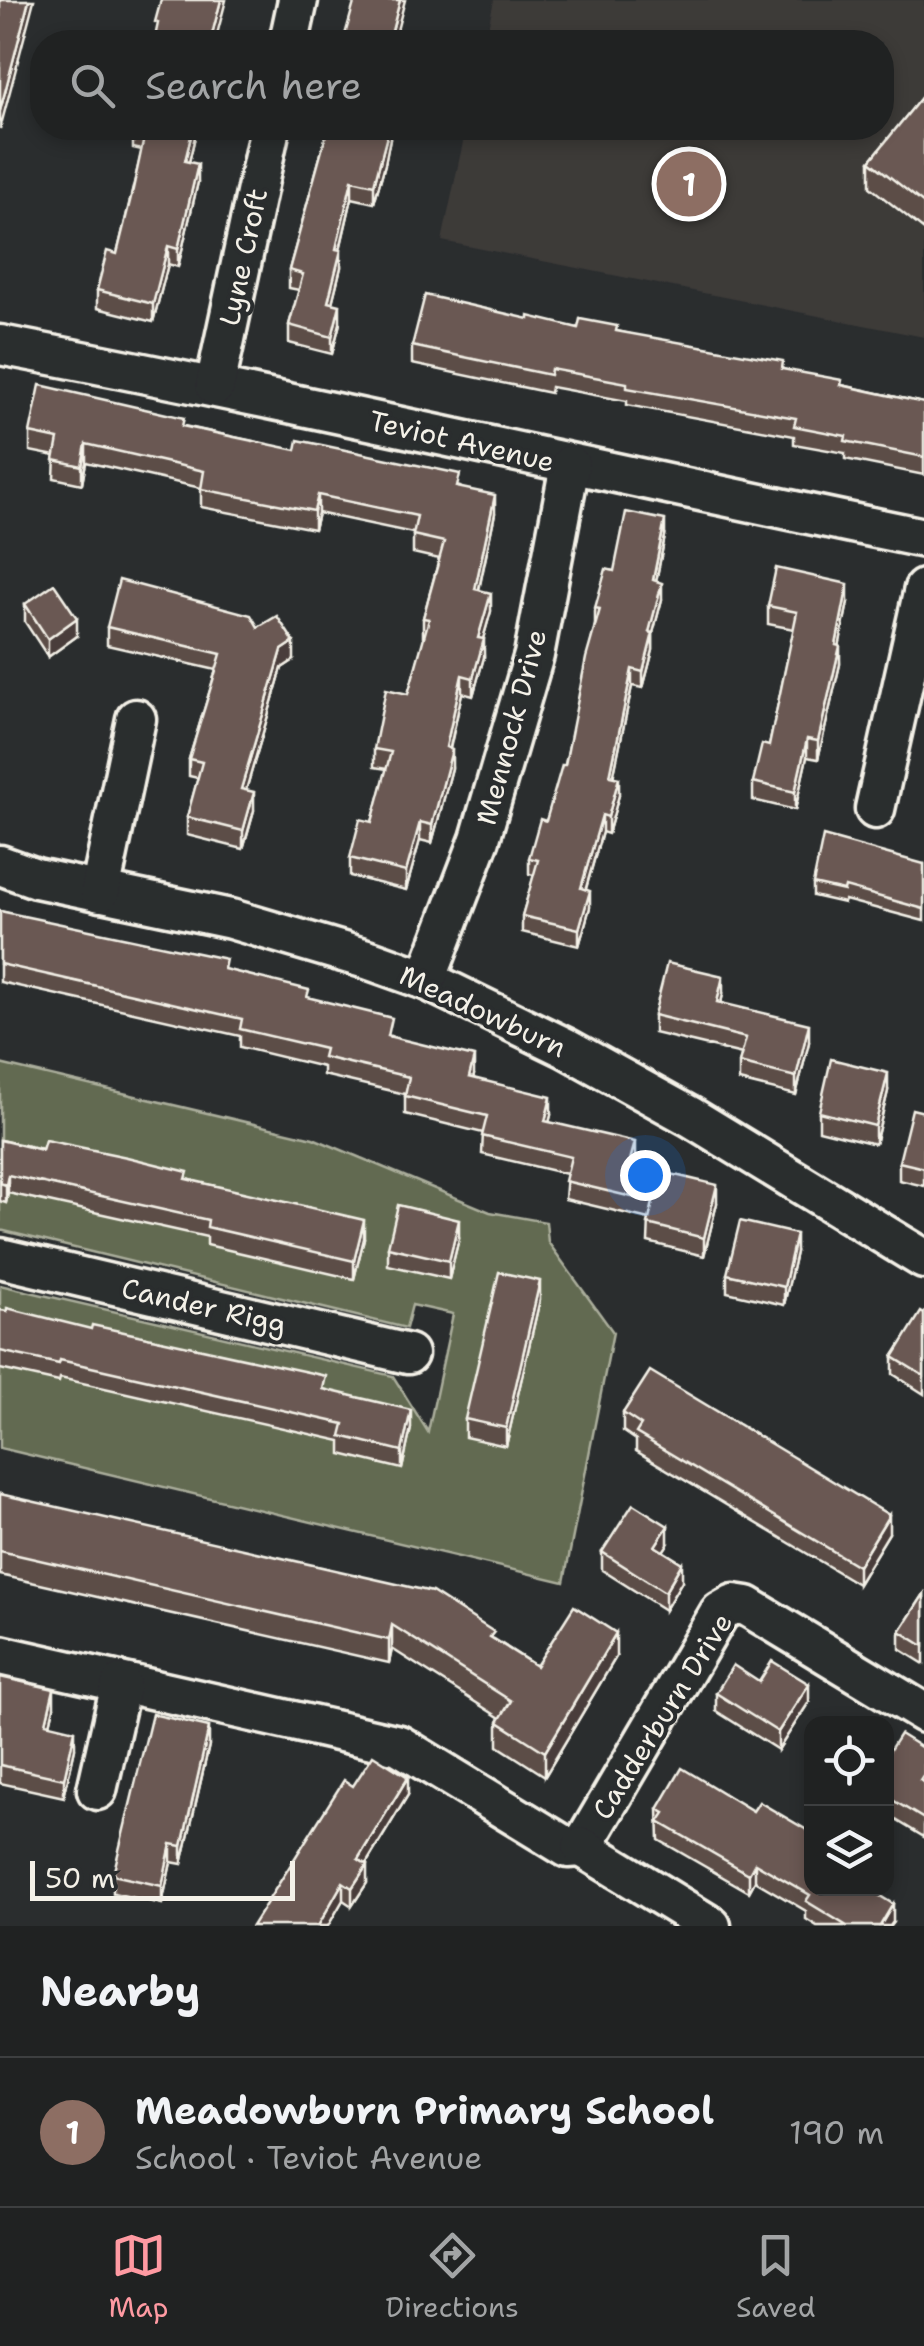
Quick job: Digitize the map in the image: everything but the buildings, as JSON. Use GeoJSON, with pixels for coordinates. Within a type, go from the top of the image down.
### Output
{"type":"FeatureCollection","features":[{"type":"Feature","properties":{"kind":"street"},"geometry":{"type":"LineString","coordinates":[[291,30],[298,0]]}},
{"type":"Feature","properties":{"kind":"street","name":"Lyne Croft"},"geometry":{"type":"LineString","coordinates":[[215,386],[267,140]]}},
{"type":"Feature","properties":{"kind":"street","name":"Teviot Avenue"},"geometry":{"type":"LineString","coordinates":[[0,345],[215,386],[570,466],[924,538]]}},
{"type":"Feature","properties":{"kind":"street","name":"Mennock Drive"},"geometry":{"type":"LineString","coordinates":[[426,980],[480,839],[534,655],[570,466]]}},
{"type":"Feature","properties":{"kind":"street"},"geometry":{"type":"LineString","coordinates":[[875,810],[924,589]]}},
{"type":"Feature","properties":{"kind":"street"},"geometry":{"type":"LineString","coordinates":[[100,892],[136,719]]}},
{"type":"Feature","properties":{"kind":"street","name":"Meadowburn"},"geometry":{"type":"LineString","coordinates":[[0,865],[36,878],[231,919],[426,980],[566,1048],[691,1117],[924,1259]]}},
{"type":"Feature","properties":{"kind":"street","name":"Cander Rigg"},"geometry":{"type":"LineString","coordinates":[[0,1258],[408,1354]]}},
{"type":"Feature","properties":{"kind":"street","name":"Cadderburn Drive"},"geometry":{"type":"LineString","coordinates":[[0,1655],[399,1745],[568,1848],[582,1847],[726,1606],[747,1606],[924,1713]]}},
{"type":"Feature","properties":{"kind":"street"},"geometry":{"type":"LineString","coordinates":[[98,1790],[121,1684]]}},
{"type":"Feature","properties":{"kind":"street"},"geometry":{"type":"LineString","coordinates":[[582,1847],[710,1926]]}},
{"type":"Feature","properties":{"kind":"shaded area"},"geometry":{"type":"Polygon","coordinates":[[[494,0],[924,0],[924,337],[442,241],[463,140],[894,140],[894,30],[488,30],[494,0]]]}},
{"type":"Feature","properties":{"kind":"green space"},"geometry":{"type":"Polygon","coordinates":[[[0,1064],[313,1138],[490,1212],[546,1222],[548,1242],[613,1332],[564,1582],[0,1448],[0,1285],[393,1376],[428,1432],[453,1314],[412,1305],[406,1328],[0,1230],[0,1064]]]}},
{"type":"Feature","properties":{"kind":"place","name":"Meadowburn Primary School"},"geometry":{"type":"Point","coordinates":[689,184]}}]}
